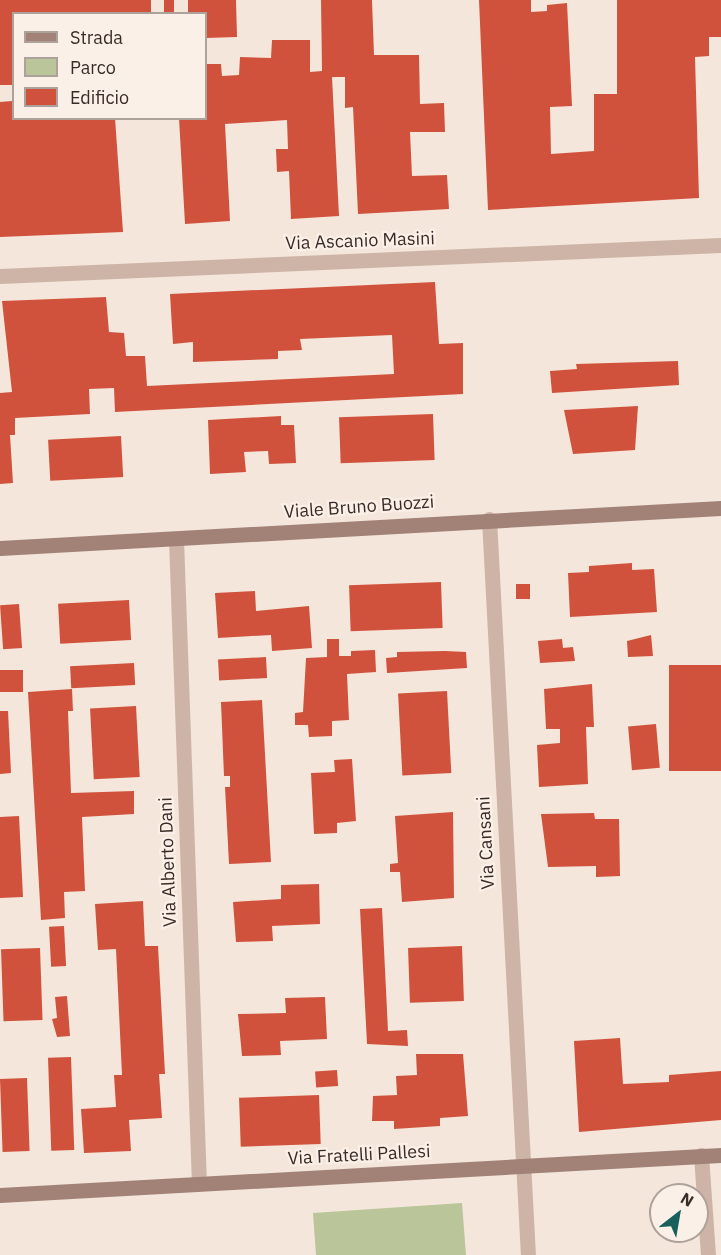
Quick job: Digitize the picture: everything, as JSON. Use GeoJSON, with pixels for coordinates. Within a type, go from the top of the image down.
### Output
{"type":"FeatureCollection","features":[{"type":"Feature","properties":{"kind":"main road","name":"Viale Bruno Buozzi"},"geometry":{"type":"LineString","coordinates":[[0,548],[489,519],[721,508]]}},
{"type":"Feature","properties":{"kind":"main road","name":"Via Fratelli Pallesi"},"geometry":{"type":"LineString","coordinates":[[0,1196],[721,1155]]}},
{"type":"Feature","properties":{"kind":"street","name":"Via Ascanio Masini"},"geometry":{"type":"LineString","coordinates":[[0,276],[721,246]]}},
{"type":"Feature","properties":{"kind":"street","name":"Via Cansani"},"geometry":{"type":"LineString","coordinates":[[489,519],[528,1255]]}},
{"type":"Feature","properties":{"kind":"street","name":"Via Alberto Dani"},"geometry":{"type":"LineString","coordinates":[[176,539],[199,1184]]}},
{"type":"Feature","properties":{"kind":"street"},"geometry":{"type":"LineString","coordinates":[[701,1155],[708,1255]]}},
{"type":"Feature","properties":{"kind":"green space"},"geometry":{"type":"Polygon","coordinates":[[[462,1203],[466,1255],[316,1255],[313,1213],[462,1203]]]}},
{"type":"Feature","properties":{"kind":"building"},"geometry":{"type":"Polygon","coordinates":[[[0,0],[151,0],[151,12],[12,12],[12,85],[0,85],[0,0]]]}},
{"type":"Feature","properties":{"kind":"building"},"geometry":{"type":"Polygon","coordinates":[[[164,0],[174,0],[174,12],[164,12],[164,0]]]}},
{"type":"Feature","properties":{"kind":"building"},"geometry":{"type":"Polygon","coordinates":[[[188,0],[236,0],[237,37],[207,38],[207,12],[188,12],[188,0]]]}},
{"type":"Feature","properties":{"kind":"building"},"geometry":{"type":"Polygon","coordinates":[[[321,0],[372,0],[374,55],[419,55],[420,104],[444,103],[445,132],[410,132],[412,176],[447,175],[449,209],[358,214],[353,107],[345,108],[345,77],[332,77],[339,216],[291,219],[289,171],[277,172],[276,149],[288,149],[287,120],[225,124],[230,221],[185,224],[179,120],[207,120],[207,64],[221,64],[222,76],[239,75],[240,57],[271,58],[272,40],[310,40],[310,72],[322,71],[321,0]]]}},
{"type":"Feature","properties":{"kind":"building"},"geometry":{"type":"Polygon","coordinates":[[[479,0],[531,0],[531,12],[547,11],[547,5],[567,3],[572,106],[550,107],[551,154],[594,151],[594,94],[617,94],[617,0],[721,0],[721,37],[709,37],[709,56],[695,57],[699,198],[488,210],[479,0]]]}},
{"type":"Feature","properties":{"kind":"building"},"geometry":{"type":"Polygon","coordinates":[[[12,101],[12,120],[115,120],[123,232],[0,237],[0,102],[12,101]]]}},
{"type":"Feature","properties":{"kind":"building"},"geometry":{"type":"Polygon","coordinates":[[[435,282],[439,344],[463,343],[463,394],[115,412],[114,388],[89,389],[90,414],[15,418],[15,435],[10,435],[13,483],[0,484],[0,393],[12,392],[2,301],[106,297],[109,332],[124,333],[126,356],[145,356],[147,386],[394,374],[392,335],[300,339],[302,350],[278,351],[278,359],[193,362],[193,342],[173,344],[170,294],[435,282]]]}},
{"type":"Feature","properties":{"kind":"building"},"geometry":{"type":"Polygon","coordinates":[[[678,361],[679,385],[552,393],[550,371],[577,369],[576,364],[678,361]]]}},
{"type":"Feature","properties":{"kind":"building"},"geometry":{"type":"Polygon","coordinates":[[[638,406],[635,450],[573,454],[564,410],[638,406]]]}},
{"type":"Feature","properties":{"kind":"building"},"geometry":{"type":"Polygon","coordinates":[[[433,414],[435,460],[341,463],[339,417],[433,414]]]}},
{"type":"Feature","properties":{"kind":"building"},"geometry":{"type":"Polygon","coordinates":[[[281,416],[281,425],[294,425],[296,463],[269,464],[268,451],[244,452],[246,472],[210,474],[208,420],[281,416]]]}},
{"type":"Feature","properties":{"kind":"building"},"geometry":{"type":"Polygon","coordinates":[[[121,436],[123,477],[50,481],[48,440],[121,436]]]}},
{"type":"Feature","properties":{"kind":"building"},"geometry":{"type":"Polygon","coordinates":[[[632,563],[632,570],[654,569],[657,612],[570,617],[568,573],[589,572],[589,566],[632,563]]]}},
{"type":"Feature","properties":{"kind":"building"},"geometry":{"type":"Polygon","coordinates":[[[441,582],[443,628],[351,631],[349,585],[441,582]]]}},
{"type":"Feature","properties":{"kind":"building"},"geometry":{"type":"Polygon","coordinates":[[[516,584],[530,584],[530,599],[516,599],[516,584]]]}},
{"type":"Feature","properties":{"kind":"building"},"geometry":{"type":"Polygon","coordinates":[[[255,591],[256,611],[309,606],[312,648],[272,651],[271,635],[218,638],[215,593],[255,591]]]}},
{"type":"Feature","properties":{"kind":"building"},"geometry":{"type":"Polygon","coordinates":[[[129,600],[131,640],[60,644],[58,604],[129,600]]]}},
{"type":"Feature","properties":{"kind":"building"},"geometry":{"type":"Polygon","coordinates":[[[19,604],[22,648],[3,649],[0,605],[19,604]]]}},
{"type":"Feature","properties":{"kind":"building"},"geometry":{"type":"Polygon","coordinates":[[[651,635],[653,656],[628,657],[627,641],[651,635]]]}},
{"type":"Feature","properties":{"kind":"building"},"geometry":{"type":"Polygon","coordinates":[[[327,639],[339,639],[339,656],[351,656],[351,651],[375,650],[376,672],[347,674],[349,720],[332,721],[332,736],[309,737],[308,725],[295,725],[295,713],[303,712],[306,658],[327,657],[327,639]]]}},
{"type":"Feature","properties":{"kind":"building"},"geometry":{"type":"Polygon","coordinates":[[[562,639],[563,648],[573,647],[575,661],[540,663],[538,641],[562,639]]]}},
{"type":"Feature","properties":{"kind":"building"},"geometry":{"type":"Polygon","coordinates":[[[397,652],[466,652],[467,668],[387,673],[386,658],[397,657],[397,652]]]}},
{"type":"Feature","properties":{"kind":"building"},"geometry":{"type":"Polygon","coordinates":[[[266,657],[267,678],[219,680],[218,660],[266,657]]]}},
{"type":"Feature","properties":{"kind":"building"},"geometry":{"type":"Polygon","coordinates":[[[134,663],[135,685],[71,688],[70,666],[134,663]]]}},
{"type":"Feature","properties":{"kind":"building"},"geometry":{"type":"Polygon","coordinates":[[[669,665],[721,665],[721,771],[669,771],[669,665]]]}},
{"type":"Feature","properties":{"kind":"building"},"geometry":{"type":"Polygon","coordinates":[[[0,670],[23,670],[23,692],[0,692],[0,670]]]}},
{"type":"Feature","properties":{"kind":"building"},"geometry":{"type":"Polygon","coordinates":[[[592,684],[594,727],[586,727],[588,784],[539,787],[537,745],[560,743],[560,729],[546,729],[544,689],[592,684]]]}},
{"type":"Feature","properties":{"kind":"building"},"geometry":{"type":"Polygon","coordinates":[[[72,689],[73,711],[68,711],[71,793],[134,791],[134,814],[82,817],[85,891],[64,892],[65,918],[41,920],[28,692],[72,689]]]}},
{"type":"Feature","properties":{"kind":"building"},"geometry":{"type":"Polygon","coordinates":[[[447,691],[451,773],[402,775],[398,694],[447,691]]]}},
{"type":"Feature","properties":{"kind":"building"},"geometry":{"type":"Polygon","coordinates":[[[262,700],[271,862],[229,864],[225,787],[230,787],[230,776],[224,776],[221,702],[262,700]]]}},
{"type":"Feature","properties":{"kind":"building"},"geometry":{"type":"Polygon","coordinates":[[[136,706],[140,777],[94,779],[90,708],[136,706]]]}},
{"type":"Feature","properties":{"kind":"building"},"geometry":{"type":"Polygon","coordinates":[[[0,711],[8,711],[11,773],[0,774],[0,711]]]}},
{"type":"Feature","properties":{"kind":"building"},"geometry":{"type":"Polygon","coordinates":[[[656,724],[660,768],[632,770],[628,726],[656,724]]]}},
{"type":"Feature","properties":{"kind":"building"},"geometry":{"type":"Polygon","coordinates":[[[352,759],[356,821],[337,823],[337,833],[314,834],[311,773],[335,772],[334,760],[352,759]]]}},
{"type":"Feature","properties":{"kind":"building"},"geometry":{"type":"Polygon","coordinates":[[[453,812],[454,898],[402,902],[400,872],[390,872],[390,864],[398,863],[395,816],[453,812]]]}},
{"type":"Feature","properties":{"kind":"building"},"geometry":{"type":"Polygon","coordinates":[[[594,813],[595,819],[619,819],[620,876],[596,877],[596,866],[548,867],[541,814],[594,813]]]}},
{"type":"Feature","properties":{"kind":"building"},"geometry":{"type":"Polygon","coordinates":[[[19,816],[23,897],[0,898],[0,817],[19,816]]]}},
{"type":"Feature","properties":{"kind":"building"},"geometry":{"type":"Polygon","coordinates":[[[319,884],[320,924],[272,926],[273,941],[236,942],[233,902],[281,899],[281,885],[319,884]]]}},
{"type":"Feature","properties":{"kind":"building"},"geometry":{"type":"Polygon","coordinates":[[[143,901],[145,946],[158,946],[165,1074],[159,1074],[162,1118],[129,1120],[131,1151],[84,1153],[81,1109],[116,1107],[114,1075],[122,1075],[116,949],[98,950],[95,904],[143,901]]]}},
{"type":"Feature","properties":{"kind":"building"},"geometry":{"type":"Polygon","coordinates":[[[382,908],[388,1031],[407,1030],[408,1046],[367,1044],[360,909],[382,908]]]}},
{"type":"Feature","properties":{"kind":"building"},"geometry":{"type":"Polygon","coordinates":[[[64,926],[66,966],[51,967],[49,927],[64,926]]]}},
{"type":"Feature","properties":{"kind":"building"},"geometry":{"type":"Polygon","coordinates":[[[462,946],[464,1001],[410,1003],[408,948],[462,946]]]}},
{"type":"Feature","properties":{"kind":"building"},"geometry":{"type":"Polygon","coordinates":[[[40,948],[43,1020],[4,1021],[1,949],[40,948]]]}},
{"type":"Feature","properties":{"kind":"building"},"geometry":{"type":"Polygon","coordinates":[[[67,996],[70,1036],[57,1037],[52,1019],[57,1018],[55,997],[67,996]]]}},
{"type":"Feature","properties":{"kind":"building"},"geometry":{"type":"Polygon","coordinates":[[[325,997],[327,1039],[280,1041],[281,1055],[242,1056],[238,1014],[286,1013],[285,998],[325,997]]]}},
{"type":"Feature","properties":{"kind":"building"},"geometry":{"type":"Polygon","coordinates":[[[620,1038],[623,1084],[669,1082],[669,1075],[721,1071],[721,1120],[579,1132],[574,1041],[620,1038]]]}},
{"type":"Feature","properties":{"kind":"building"},"geometry":{"type":"Polygon","coordinates":[[[416,1054],[463,1054],[468,1116],[440,1118],[440,1126],[394,1129],[394,1121],[372,1121],[373,1096],[397,1095],[396,1076],[417,1075],[416,1054]]]}},
{"type":"Feature","properties":{"kind":"building"},"geometry":{"type":"Polygon","coordinates":[[[71,1057],[74,1150],[51,1151],[48,1058],[71,1057]]]}},
{"type":"Feature","properties":{"kind":"building"},"geometry":{"type":"Polygon","coordinates":[[[337,1070],[338,1086],[316,1087],[315,1072],[337,1070]]]}},
{"type":"Feature","properties":{"kind":"building"},"geometry":{"type":"Polygon","coordinates":[[[27,1078],[30,1151],[3,1152],[0,1079],[27,1078]]]}},
{"type":"Feature","properties":{"kind":"building"},"geometry":{"type":"Polygon","coordinates":[[[319,1095],[321,1144],[241,1147],[239,1098],[319,1095]]]}}]}
